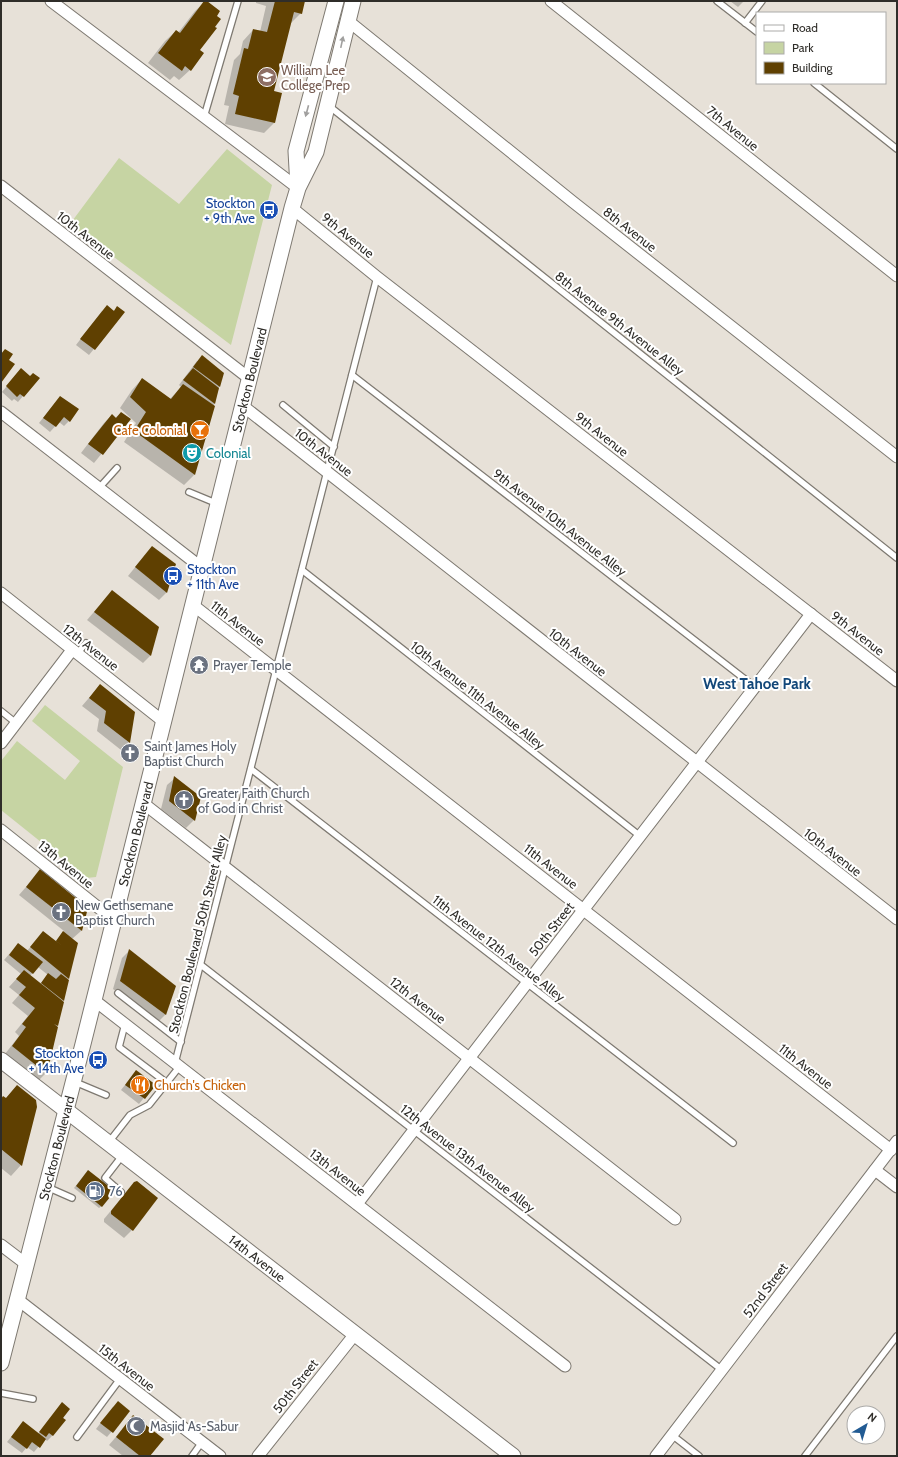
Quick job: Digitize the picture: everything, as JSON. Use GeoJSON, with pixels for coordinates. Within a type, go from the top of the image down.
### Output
{"type":"FeatureCollection","features":[{"type":"Feature","properties":{"kind":"main road","name":"Stockton Boulevard"},"geometry":{"type":"LineString","coordinates":[[298,188],[296,151],[336,1]]}},
{"type":"Feature","properties":{"kind":"main road","name":"Stockton Boulevard"},"geometry":{"type":"LineString","coordinates":[[1,1363],[66,1112],[292,208],[298,188],[316,152],[352,1]]}},
{"type":"Feature","properties":{"kind":"main road","name":"14th Avenue"},"geometry":{"type":"LineString","coordinates":[[1,1060],[66,1112],[513,1456]]}},
{"type":"Feature","properties":{"kind":"street"},"geometry":{"type":"LineString","coordinates":[[51,1],[298,188]]}},
{"type":"Feature","properties":{"kind":"street","name":"7th Avenue"},"geometry":{"type":"LineString","coordinates":[[551,1],[897,276]]}},
{"type":"Feature","properties":{"kind":"street","name":"8th Avenue"},"geometry":{"type":"LineString","coordinates":[[347,20],[573,202],[897,457]]}},
{"type":"Feature","properties":{"kind":"street","name":"10th Avenue"},"geometry":{"type":"LineString","coordinates":[[1,186],[250,379]]}},
{"type":"Feature","properties":{"kind":"street","name":"9th Avenue"},"geometry":{"type":"LineString","coordinates":[[292,208],[377,277],[897,681]]}},
{"type":"Feature","properties":{"kind":"street","name":"10th Avenue"},"geometry":{"type":"LineString","coordinates":[[243,406],[897,919]]}},
{"type":"Feature","properties":{"kind":"street"},"geometry":{"type":"LineString","coordinates":[[1,412],[202,568]]}},
{"type":"Feature","properties":{"kind":"street","name":"12th Avenue"},"geometry":{"type":"LineString","coordinates":[[1,593],[164,722]]}},
{"type":"Feature","properties":{"kind":"street","name":"11th Avenue"},"geometry":{"type":"LineString","coordinates":[[193,605],[584,910],[894,1146]]}},
{"type":"Feature","properties":{"kind":"street","name":"50th Street"},"geometry":{"type":"LineString","coordinates":[[357,1204],[811,614]]}},
{"type":"Feature","properties":{"kind":"street"},"geometry":{"type":"LineString","coordinates":[[1,743],[75,652]]}},
{"type":"Feature","properties":{"kind":"street","name":"12th Avenue"},"geometry":{"type":"LineString","coordinates":[[143,803],[675,1219]]}},
{"type":"Feature","properties":{"kind":"street","name":"13th Avenue"},"geometry":{"type":"LineString","coordinates":[[1,830],[114,920]]}},
{"type":"Feature","properties":{"kind":"street","name":"13th Avenue"},"geometry":{"type":"LineString","coordinates":[[94,1000],[565,1366]]}},
{"type":"Feature","properties":{"kind":"street","name":"52nd Street"},"geometry":{"type":"LineString","coordinates":[[656,1456],[894,1146]]}},
{"type":"Feature","properties":{"kind":"street"},"geometry":{"type":"LineString","coordinates":[[875,1170],[897,1187]]}},
{"type":"Feature","properties":{"kind":"street"},"geometry":{"type":"LineString","coordinates":[[1,1245],[26,1264]]}},
{"type":"Feature","properties":{"kind":"street","name":"15th Avenue"},"geometry":{"type":"LineString","coordinates":[[17,1299],[220,1456]]}},
{"type":"Feature","properties":{"kind":"street","name":"50th Street"},"geometry":{"type":"LineString","coordinates":[[258,1456],[354,1334]]}},
{"type":"Feature","properties":{"kind":"lane"},"geometry":{"type":"LineString","coordinates":[[204,117],[238,1]]}},
{"type":"Feature","properties":{"kind":"lane"},"geometry":{"type":"LineString","coordinates":[[717,1],[756,31]]}},
{"type":"Feature","properties":{"kind":"lane"},"geometry":{"type":"LineString","coordinates":[[745,23],[762,1]]}},
{"type":"Feature","properties":{"kind":"lane"},"geometry":{"type":"LineString","coordinates":[[815,84],[897,149]]}},
{"type":"Feature","properties":{"kind":"lane","name":"8th Avenue 9th Avenue Alley"},"geometry":{"type":"LineString","coordinates":[[328,106],[897,558]]}},
{"type":"Feature","properties":{"kind":"lane","name":"Stockton Boulevard 50th Street Alley"},"geometry":{"type":"LineString","coordinates":[[178,1064],[181,1042],[200,965],[377,277]]}},
{"type":"Feature","properties":{"kind":"lane","name":"9th Avenue 10th Avenue Alley"},"geometry":{"type":"LineString","coordinates":[[352,375],[755,687]]}},
{"type":"Feature","properties":{"kind":"lane"},"geometry":{"type":"LineString","coordinates":[[283,405],[334,446]]}},
{"type":"Feature","properties":{"kind":"lane"},"geometry":{"type":"LineString","coordinates":[[99,488],[116,468]]}},
{"type":"Feature","properties":{"kind":"lane"},"geometry":{"type":"LineString","coordinates":[[189,492],[218,504]]}},
{"type":"Feature","properties":{"kind":"lane","name":"10th Avenue 11th Avenue Alley"},"geometry":{"type":"LineString","coordinates":[[302,570],[640,836]]}},
{"type":"Feature","properties":{"kind":"lane"},"geometry":{"type":"LineString","coordinates":[[75,652],[86,644]]}},
{"type":"Feature","properties":{"kind":"lane"},"geometry":{"type":"LineString","coordinates":[[1,711],[16,723]]}},
{"type":"Feature","properties":{"kind":"lane","name":"11th Avenue 12th Avenue Alley"},"geometry":{"type":"LineString","coordinates":[[251,769],[733,1143]]}},
{"type":"Feature","properties":{"kind":"lane","name":"12th Avenue 13th Avenue Alley"},"geometry":{"type":"LineString","coordinates":[[200,965],[722,1370]]}},
{"type":"Feature","properties":{"kind":"lane"},"geometry":{"type":"LineString","coordinates":[[118,993],[181,1042]]}},
{"type":"Feature","properties":{"kind":"lane"},"geometry":{"type":"LineString","coordinates":[[125,1024],[119,1047],[167,1083]]}},
{"type":"Feature","properties":{"kind":"lane"},"geometry":{"type":"LineString","coordinates":[[108,1144],[130,1115],[149,1105],[167,1083],[178,1064]]}},
{"type":"Feature","properties":{"kind":"lane"},"geometry":{"type":"LineString","coordinates":[[73,1082],[106,1095]]}},
{"type":"Feature","properties":{"kind":"lane"},"geometry":{"type":"LineString","coordinates":[[122,1155],[105,1178],[122,1192]]}},
{"type":"Feature","properties":{"kind":"lane"},"geometry":{"type":"LineString","coordinates":[[46,1187],[72,1198]]}},
{"type":"Feature","properties":{"kind":"lane"},"geometry":{"type":"LineString","coordinates":[[805,1456],[897,1336]]}},
{"type":"Feature","properties":{"kind":"lane"},"geometry":{"type":"LineString","coordinates":[[77,1437],[120,1380]]}},
{"type":"Feature","properties":{"kind":"lane"},"geometry":{"type":"LineString","coordinates":[[1,1393],[33,1399]]}},
{"type":"Feature","properties":{"kind":"lane"},"geometry":{"type":"LineString","coordinates":[[672,1435],[700,1456]]}},
{"type":"Feature","properties":{"kind":"lane"},"geometry":{"type":"LineString","coordinates":[[192,1456],[202,1442]]}},
{"type":"Feature","properties":{"kind":"green space"},"geometry":{"type":"Polygon","coordinates":[[[227,149],[272,185],[231,345],[70,224],[119,158],[179,204],[227,149]]]}},
{"type":"Feature","properties":{"kind":"green space"},"geometry":{"type":"Polygon","coordinates":[[[45,705],[123,767],[96,877],[86,878],[1,810],[1,761],[17,741],[65,780],[80,761],[32,721],[45,705]]]}},
{"type":"Feature","properties":{"kind":"building"},"geometry":{"type":"Polygon","coordinates":[[[204,1],[207,1],[220,11],[217,16],[221,19],[215,27],[217,28],[200,50],[204,53],[191,71],[185,66],[182,71],[158,53],[176,30],[180,33],[204,1]]]}},
{"type":"Feature","properties":{"kind":"building"},"geometry":{"type":"Polygon","coordinates":[[[275,1],[305,1],[302,14],[294,12],[274,91],[282,93],[275,123],[235,114],[239,96],[233,94],[244,48],[248,49],[253,29],[267,32],[275,1]]]}},
{"type":"Feature","properties":{"kind":"building"},"geometry":{"type":"Polygon","coordinates":[[[107,305],[114,311],[117,306],[125,312],[95,350],[80,339],[107,305]]]}},
{"type":"Feature","properties":{"kind":"building"},"geometry":{"type":"Polygon","coordinates":[[[5,349],[13,354],[9,360],[15,364],[1,383],[1,354],[5,349]]]}},
{"type":"Feature","properties":{"kind":"building"},"geometry":{"type":"Polygon","coordinates":[[[202,355],[224,373],[220,387],[193,367],[202,355]]]}},
{"type":"Feature","properties":{"kind":"building"},"geometry":{"type":"Polygon","coordinates":[[[21,368],[30,376],[33,373],[40,378],[24,397],[20,394],[17,397],[6,386],[21,368]]]}},
{"type":"Feature","properties":{"kind":"building"},"geometry":{"type":"Polygon","coordinates":[[[193,368],[219,388],[215,404],[183,380],[193,368]]]}},
{"type":"Feature","properties":{"kind":"building"},"geometry":{"type":"Polygon","coordinates":[[[142,378],[171,399],[183,384],[215,406],[195,475],[134,431],[146,412],[130,397],[142,378]]]}},
{"type":"Feature","properties":{"kind":"building"},"geometry":{"type":"Polygon","coordinates":[[[60,396],[79,409],[70,422],[64,417],[56,427],[43,418],[60,396]]]}},
{"type":"Feature","properties":{"kind":"building"},"geometry":{"type":"Polygon","coordinates":[[[121,412],[131,419],[103,455],[88,444],[112,414],[116,418],[121,412]]]}},
{"type":"Feature","properties":{"kind":"building"},"geometry":{"type":"Polygon","coordinates":[[[152,546],[176,564],[167,593],[135,567],[152,546]]]}},
{"type":"Feature","properties":{"kind":"building"},"geometry":{"type":"Polygon","coordinates":[[[112,590],[159,627],[151,656],[94,612],[112,590]]]}},
{"type":"Feature","properties":{"kind":"building"},"geometry":{"type":"Polygon","coordinates":[[[100,684],[135,712],[130,743],[104,723],[106,711],[89,698],[100,684]]]}},
{"type":"Feature","properties":{"kind":"building"},"geometry":{"type":"Polygon","coordinates":[[[174,776],[201,797],[195,821],[169,801],[174,776]]]}},
{"type":"Feature","properties":{"kind":"building"},"geometry":{"type":"Polygon","coordinates":[[[40,869],[88,908],[82,931],[26,887],[40,869]]]}},
{"type":"Feature","properties":{"kind":"building"},"geometry":{"type":"Polygon","coordinates":[[[43,931],[61,945],[56,941],[63,931],[78,943],[69,979],[30,947],[43,931]]]}},
{"type":"Feature","properties":{"kind":"building"},"geometry":{"type":"Polygon","coordinates":[[[18,943],[43,962],[33,974],[9,955],[18,943]]]}},
{"type":"Feature","properties":{"kind":"building"},"geometry":{"type":"Polygon","coordinates":[[[129,949],[176,986],[166,1015],[120,981],[129,949]]]}},
{"type":"Feature","properties":{"kind":"building"},"geometry":{"type":"Polygon","coordinates":[[[24,970],[64,1002],[58,1026],[54,1024],[58,1027],[47,1074],[12,1046],[26,1027],[22,1024],[35,1008],[19,995],[26,987],[16,979],[24,970]]]}},
{"type":"Feature","properties":{"kind":"building"},"geometry":{"type":"Polygon","coordinates":[[[48,973],[56,979],[61,974],[69,980],[64,1001],[41,983],[48,973]]]}},
{"type":"Feature","properties":{"kind":"building"},"geometry":{"type":"Polygon","coordinates":[[[136,1070],[156,1085],[145,1099],[125,1085],[136,1070]]]}},
{"type":"Feature","properties":{"kind":"building"},"geometry":{"type":"Polygon","coordinates":[[[17,1085],[36,1100],[37,1107],[22,1166],[1,1149],[1,1099],[3,1096],[6,1098],[17,1085]]]}},
{"type":"Feature","properties":{"kind":"building"},"geometry":{"type":"Polygon","coordinates":[[[88,1170],[115,1191],[102,1207],[76,1186],[88,1170]]]}},
{"type":"Feature","properties":{"kind":"building"},"geometry":{"type":"Polygon","coordinates":[[[137,1181],[158,1198],[133,1231],[111,1214],[111,1211],[134,1182],[137,1181]]]}},
{"type":"Feature","properties":{"kind":"building"},"geometry":{"type":"Polygon","coordinates":[[[118,1401],[130,1411],[113,1433],[100,1423],[118,1401]]]}},
{"type":"Feature","properties":{"kind":"building"},"geometry":{"type":"Polygon","coordinates":[[[62,1402],[70,1409],[63,1418],[66,1420],[53,1436],[49,1433],[46,1437],[39,1432],[62,1402]]]}},
{"type":"Feature","properties":{"kind":"building","name":"Masjid As-Sabur"},"geometry":{"type":"Polygon","coordinates":[[[133,1415],[164,1439],[150,1456],[140,1456],[116,1437],[133,1415]]]}},
{"type":"Feature","properties":{"kind":"building"},"geometry":{"type":"Polygon","coordinates":[[[23,1421],[46,1439],[40,1448],[32,1442],[27,1449],[11,1437],[23,1421]]]}},
{"type":"Feature","properties":{"kind":"place","name":"William Lee College Prep"},"geometry":{"type":"Point","coordinates":[267,77]}},
{"type":"Feature","properties":{"kind":"place","name":"Stockton + 9th Ave"},"geometry":{"type":"Point","coordinates":[269,210]}},
{"type":"Feature","properties":{"kind":"place","name":"Cafe Colonial"},"geometry":{"type":"Point","coordinates":[200,430]}},
{"type":"Feature","properties":{"kind":"place","name":"Colonial"},"geometry":{"type":"Point","coordinates":[192,453]}},
{"type":"Feature","properties":{"kind":"place","name":"Stockton + 11th Ave"},"geometry":{"type":"Point","coordinates":[173,576]}},
{"type":"Feature","properties":{"kind":"place","name":"Prayer Temple"},"geometry":{"type":"Point","coordinates":[199,665]}},
{"type":"Feature","properties":{"kind":"place","name":"Saint James Holy Baptist Church"},"geometry":{"type":"Point","coordinates":[130,753]}},
{"type":"Feature","properties":{"kind":"place","name":"Greater Faith Church of God in Christ"},"geometry":{"type":"Point","coordinates":[184,800]}},
{"type":"Feature","properties":{"kind":"place","name":"New Gethsemane Baptist Church"},"geometry":{"type":"Point","coordinates":[61,912]}},
{"type":"Feature","properties":{"kind":"place","name":"Stockton + 14th Ave"},"geometry":{"type":"Point","coordinates":[98,1060]}},
{"type":"Feature","properties":{"kind":"place","name":"Church's Chicken"},"geometry":{"type":"Point","coordinates":[140,1085]}},
{"type":"Feature","properties":{"kind":"place","name":"76"},"geometry":{"type":"Point","coordinates":[95,1191]}},
{"type":"Feature","properties":{"kind":"place","name":"Masjid As-Sabur"},"geometry":{"type":"Point","coordinates":[136,1426]}},
{"type":"Feature","properties":{"kind":"district","name":"West Tahoe Park"},"geometry":{"type":"Point","coordinates":[757,684]}}]}
